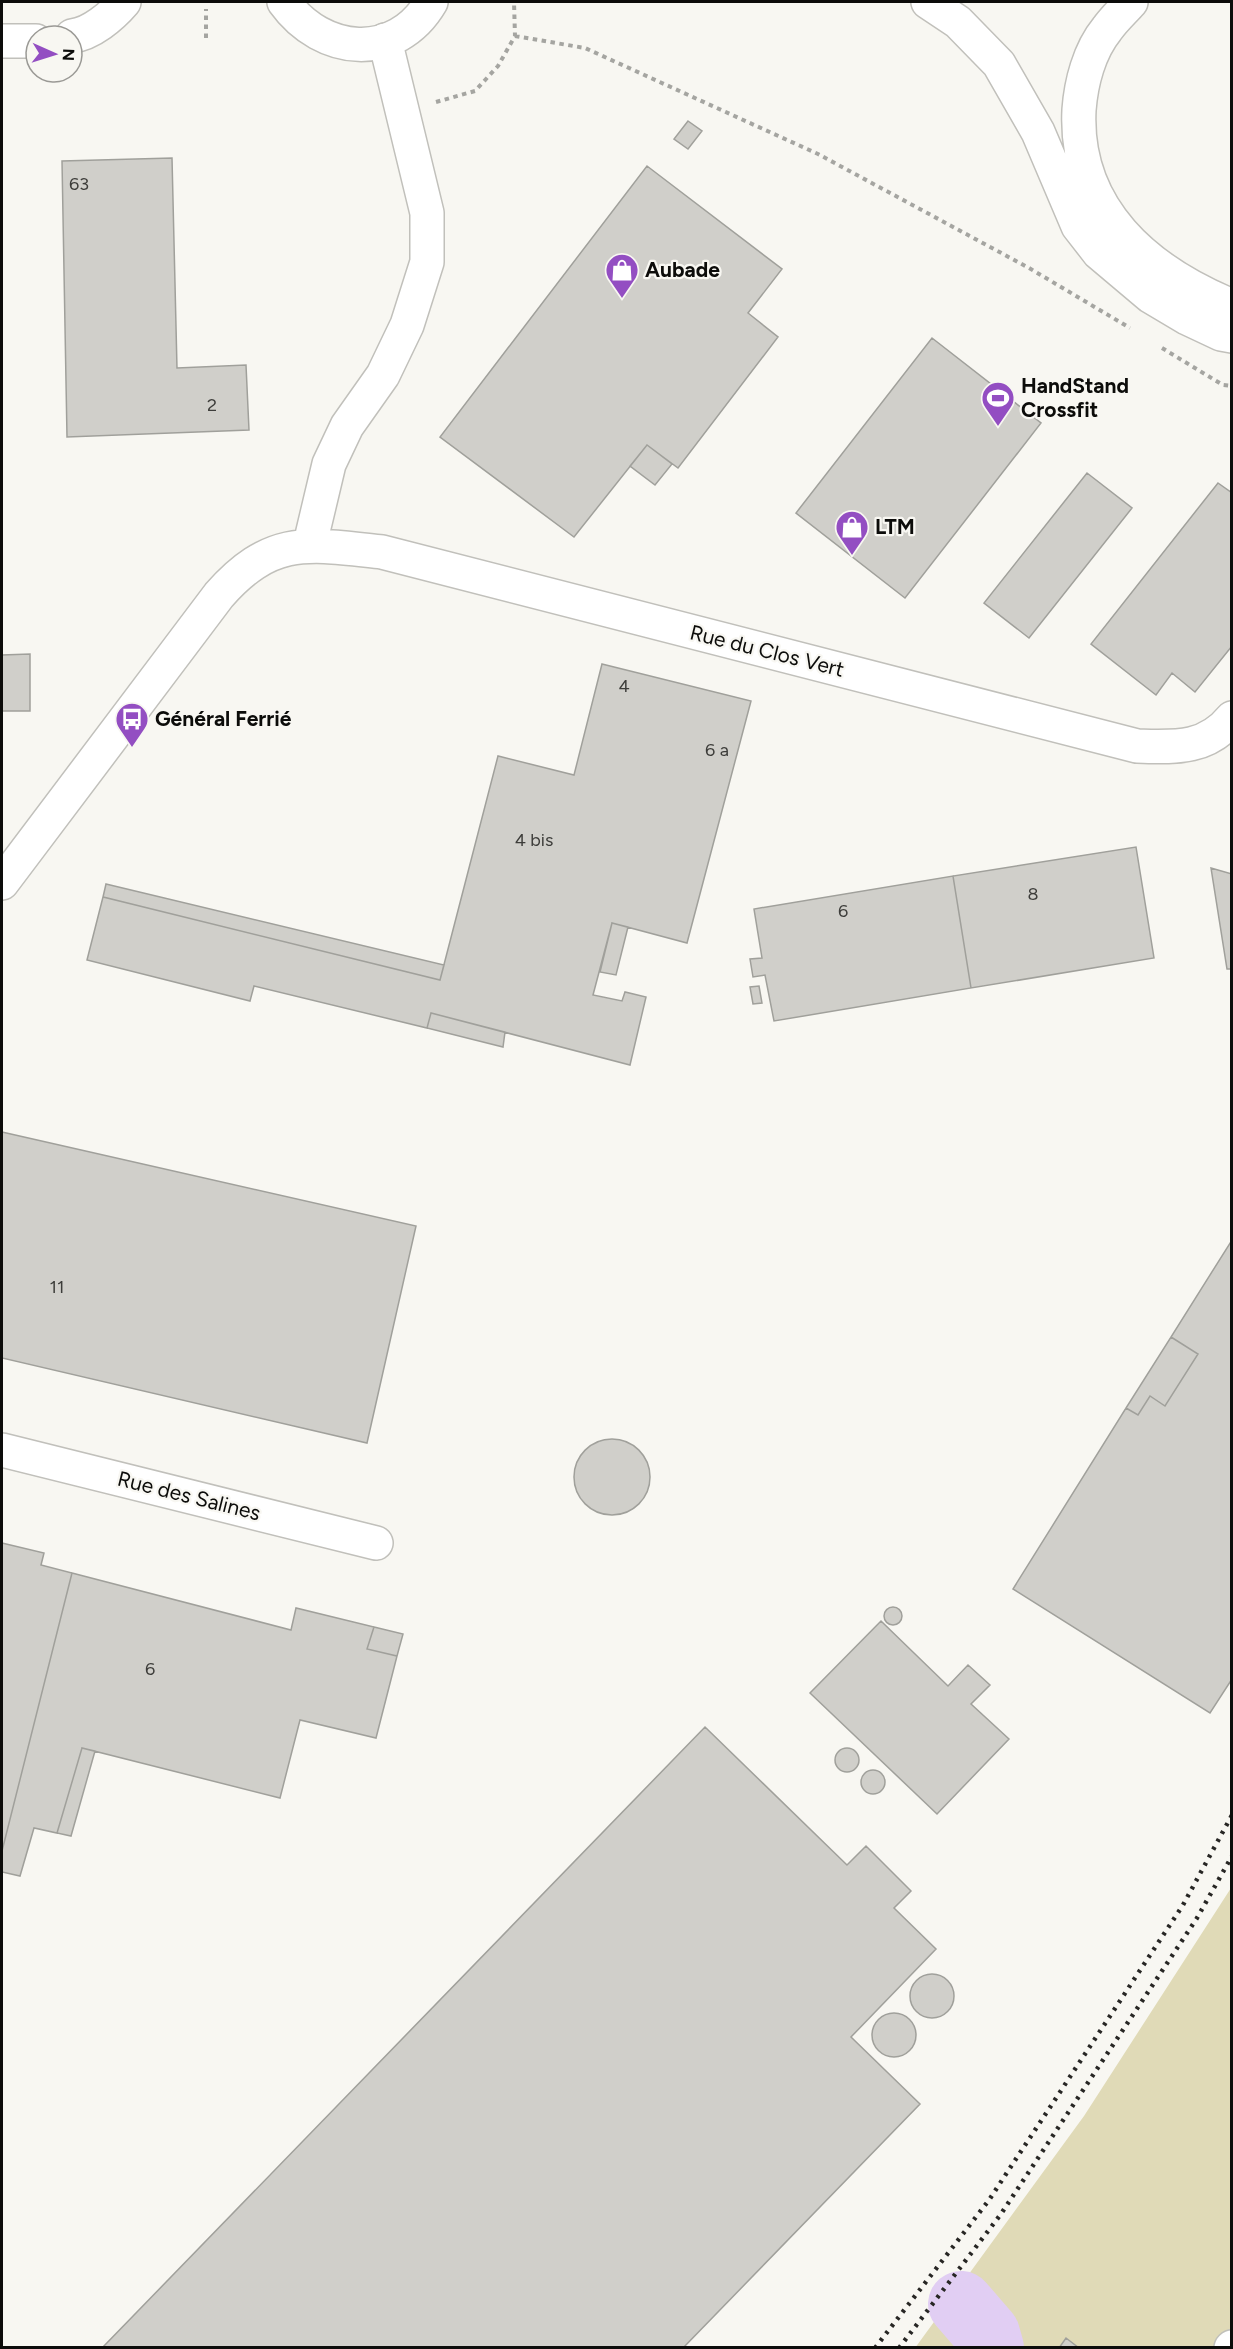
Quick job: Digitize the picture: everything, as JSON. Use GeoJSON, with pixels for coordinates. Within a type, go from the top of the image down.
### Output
{"type":"FeatureCollection","features":[{"type":"Feature","properties":{"kind":"street"},"geometry":{"type":"LineString","coordinates":[[84,31],[115,12],[124,2]]}},
{"type":"Feature","properties":{"kind":"street"},"geometry":{"type":"LineString","coordinates":[[282,7],[315,33],[337,42],[361,45],[385,40],[407,30],[424,14],[431,2]]}},
{"type":"Feature","properties":{"kind":"street"},"geometry":{"type":"LineString","coordinates":[[928,2],[958,21],[999,64],[1038,132],[1078,226],[1099,253],[1150,296],[1187,318],[1221,334],[1232,336]]}},
{"type":"Feature","properties":{"kind":"street"},"geometry":{"type":"LineString","coordinates":[[1131,2],[1105,30],[1081,84],[1078,133],[1089,181],[1107,214],[1139,251],[1167,274],[1197,292],[1232,306]]}},
{"type":"Feature","properties":{"kind":"street"},"geometry":{"type":"LineString","coordinates":[[2,883],[219,595],[239,572],[286,549],[310,544],[329,464],[347,426],[383,375],[407,325],[427,262],[427,213],[385,40]]}},
{"type":"Feature","properties":{"kind":"street"},"geometry":{"type":"LineString","coordinates":[[2,41],[24,41]]}},
{"type":"Feature","properties":{"kind":"street","name":"Rue du Clos Vert"},"geometry":{"type":"LineString","coordinates":[[310,544],[382,552],[1137,746],[1182,748],[1201,743],[1228,730]]}},
{"type":"Feature","properties":{"kind":"street","name":"Rue des Salines"},"geometry":{"type":"LineString","coordinates":[[2,1450],[376,1543]]}},
{"type":"Feature","properties":{"kind":"path"},"geometry":{"type":"LineString","coordinates":[[430,105],[475,91],[498,66],[515,36],[514,2]]}},
{"type":"Feature","properties":{"kind":"path"},"geometry":{"type":"LineString","coordinates":[[206,9],[206,38]]}},
{"type":"Feature","properties":{"kind":"path"},"geometry":{"type":"LineString","coordinates":[[515,36],[585,48],[818,154],[1029,268],[1132,330]]}},
{"type":"Feature","properties":{"kind":"path"},"geometry":{"type":"LineString","coordinates":[[1152,342],[1224,385],[1232,386]]}},
{"type":"Feature","properties":{"kind":"shaded area"},"geometry":{"type":"Polygon","coordinates":[[[1231,1888],[1231,2347],[915,2348],[1084,2116],[1231,1888]]]}},
{"type":"Feature","properties":{"kind":"building"},"geometry":{"type":"Polygon","coordinates":[[[688,121],[702,131],[688,149],[674,139],[688,121]]]}},
{"type":"Feature","properties":{"kind":"building"},"geometry":{"type":"Polygon","coordinates":[[[172,158],[177,368],[246,365],[249,430],[67,437],[62,161],[172,158]]]}},
{"type":"Feature","properties":{"kind":"building"},"geometry":{"type":"Polygon","coordinates":[[[647,166],[782,269],[748,313],[778,337],[678,468],[647,445],[574,537],[440,437],[647,166]]]}},
{"type":"Feature","properties":{"kind":"building"},"geometry":{"type":"Polygon","coordinates":[[[932,338],[1041,423],[905,598],[796,513],[932,338]]]}},
{"type":"Feature","properties":{"kind":"building"},"geometry":{"type":"Polygon","coordinates":[[[647,445],[672,464],[655,485],[630,466],[647,445]]]}},
{"type":"Feature","properties":{"kind":"building"},"geometry":{"type":"Polygon","coordinates":[[[1087,473],[1132,508],[1029,638],[984,603],[1087,473]]]}},
{"type":"Feature","properties":{"kind":"building"},"geometry":{"type":"Polygon","coordinates":[[[1218,483],[1232,493],[1232,646],[1195,692],[1172,673],[1156,695],[1091,644],[1218,483]]]}},
{"type":"Feature","properties":{"kind":"building"},"geometry":{"type":"Polygon","coordinates":[[[30,654],[30,711],[2,711],[2,655],[30,654]]]}},
{"type":"Feature","properties":{"kind":"building"},"geometry":{"type":"Polygon","coordinates":[[[602,664],[751,701],[687,943],[612,923],[593,995],[622,1001],[625,992],[646,997],[630,1065],[431,1013],[427,1028],[254,986],[250,1001],[87,960],[103,897],[440,980],[498,756],[574,775],[602,664]]]}},
{"type":"Feature","properties":{"kind":"building"},"geometry":{"type":"Polygon","coordinates":[[[1136,847],[1154,958],[971,988],[953,876],[1136,847]]]}},
{"type":"Feature","properties":{"kind":"building"},"geometry":{"type":"Polygon","coordinates":[[[1211,868],[1232,874],[1232,969],[1227,969],[1211,868]]]}},
{"type":"Feature","properties":{"kind":"building"},"geometry":{"type":"Polygon","coordinates":[[[953,876],[971,988],[774,1021],[765,975],[753,977],[750,959],[762,958],[754,909],[953,876]]]}},
{"type":"Feature","properties":{"kind":"building"},"geometry":{"type":"Polygon","coordinates":[[[106,884],[444,965],[440,980],[103,897],[106,884]]]}},
{"type":"Feature","properties":{"kind":"building"},"geometry":{"type":"Polygon","coordinates":[[[612,923],[628,927],[616,975],[600,972],[612,923]]]}},
{"type":"Feature","properties":{"kind":"building"},"geometry":{"type":"Polygon","coordinates":[[[759,986],[762,1003],[753,1004],[750,987],[759,986]]]}},
{"type":"Feature","properties":{"kind":"building"},"geometry":{"type":"Polygon","coordinates":[[[431,1013],[505,1032],[503,1047],[427,1028],[431,1013]]]}},
{"type":"Feature","properties":{"kind":"building"},"geometry":{"type":"Polygon","coordinates":[[[2,1132],[416,1226],[367,1443],[2,1358],[2,1132]]]}},
{"type":"Feature","properties":{"kind":"building"},"geometry":{"type":"Polygon","coordinates":[[[1232,1240],[1232,1679],[1210,1713],[1013,1589],[1126,1408],[1138,1415],[1150,1396],[1165,1406],[1198,1354],[1171,1337],[1232,1240]]]}},
{"type":"Feature","properties":{"kind":"building"},"geometry":{"type":"Polygon","coordinates":[[[1171,1337],[1198,1354],[1165,1406],[1150,1396],[1138,1415],[1126,1408],[1171,1337]]]}},
{"type":"Feature","properties":{"kind":"building"},"geometry":{"type":"Polygon","coordinates":[[[612,1439],[627,1442],[639,1450],[647,1462],[650,1477],[647,1492],[639,1504],[627,1512],[612,1515],[597,1512],[585,1504],[577,1492],[574,1477],[577,1462],[585,1450],[597,1442],[612,1439]]]}},
{"type":"Feature","properties":{"kind":"building"},"geometry":{"type":"Polygon","coordinates":[[[2,1543],[44,1553],[41,1565],[72,1573],[2,1851],[2,1543]]]}},
{"type":"Feature","properties":{"kind":"building"},"geometry":{"type":"Polygon","coordinates":[[[72,1573],[291,1630],[296,1608],[374,1627],[367,1649],[397,1656],[376,1738],[300,1720],[280,1798],[82,1748],[57,1833],[34,1828],[20,1876],[2,1872],[2,1851],[72,1573]]]}},
{"type":"Feature","properties":{"kind":"building"},"geometry":{"type":"Polygon","coordinates":[[[893,1607],[899,1610],[902,1616],[899,1622],[893,1625],[887,1622],[884,1616],[887,1610],[893,1607]]]}},
{"type":"Feature","properties":{"kind":"building"},"geometry":{"type":"Polygon","coordinates":[[[881,1621],[948,1686],[968,1665],[990,1685],[971,1704],[1009,1739],[937,1814],[810,1693],[881,1621]]]}},
{"type":"Feature","properties":{"kind":"building"},"geometry":{"type":"Polygon","coordinates":[[[374,1627],[403,1634],[397,1656],[367,1649],[374,1627]]]}},
{"type":"Feature","properties":{"kind":"building"},"geometry":{"type":"Polygon","coordinates":[[[705,1727],[847,1865],[866,1846],[911,1891],[894,1908],[936,1949],[851,2037],[920,2104],[683,2348],[102,2348],[705,1727]]]}},
{"type":"Feature","properties":{"kind":"building"},"geometry":{"type":"Polygon","coordinates":[[[82,1748],[95,1751],[71,1836],[57,1833],[82,1748]]]}},
{"type":"Feature","properties":{"kind":"building"},"geometry":{"type":"Polygon","coordinates":[[[847,1748],[855,1752],[859,1760],[855,1768],[847,1772],[839,1768],[835,1760],[839,1752],[847,1748]]]}},
{"type":"Feature","properties":{"kind":"building"},"geometry":{"type":"Polygon","coordinates":[[[873,1770],[878,1771],[884,1777],[884,1787],[878,1793],[873,1794],[868,1793],[862,1787],[861,1782],[862,1777],[868,1771],[873,1770]]]}},
{"type":"Feature","properties":{"kind":"building"},"geometry":{"type":"Polygon","coordinates":[[[932,1974],[948,1980],[954,1996],[948,2012],[932,2018],[916,2012],[910,1996],[916,1980],[932,1974]]]}},
{"type":"Feature","properties":{"kind":"building"},"geometry":{"type":"Polygon","coordinates":[[[894,2013],[910,2019],[916,2035],[910,2051],[894,2057],[878,2051],[872,2035],[878,2019],[894,2013]]]}},
{"type":"Feature","properties":{"kind":"building"},"geometry":{"type":"Polygon","coordinates":[[[1066,2338],[1079,2348],[1059,2348],[1066,2338]]]}},
{"type":"Feature","properties":{"kind":"waterway"},"geometry":{"type":"LineString","coordinates":[[961,2304],[987,2334],[991,2348]]}},
{"type":"Feature","properties":{"kind":"railway"},"geometry":{"type":"LineString","coordinates":[[875,2348],[989,2200],[1183,1905],[1232,1815]]}},
{"type":"Feature","properties":{"kind":"railway"},"geometry":{"type":"LineString","coordinates":[[899,2348],[1001,2214],[1197,1918],[1232,1856]]}},
{"type":"Feature","properties":{"kind":"place","name":"Aubade"},"geometry":{"type":"Point","coordinates":[622,299]}},
{"type":"Feature","properties":{"kind":"place","name":"HandStand Crossfit"},"geometry":{"type":"Point","coordinates":[998,427]}},
{"type":"Feature","properties":{"kind":"place","name":"LTM"},"geometry":{"type":"Point","coordinates":[852,556]}},
{"type":"Feature","properties":{"kind":"place","name":"Général Ferrié"},"geometry":{"type":"Point","coordinates":[132,748]}}]}
